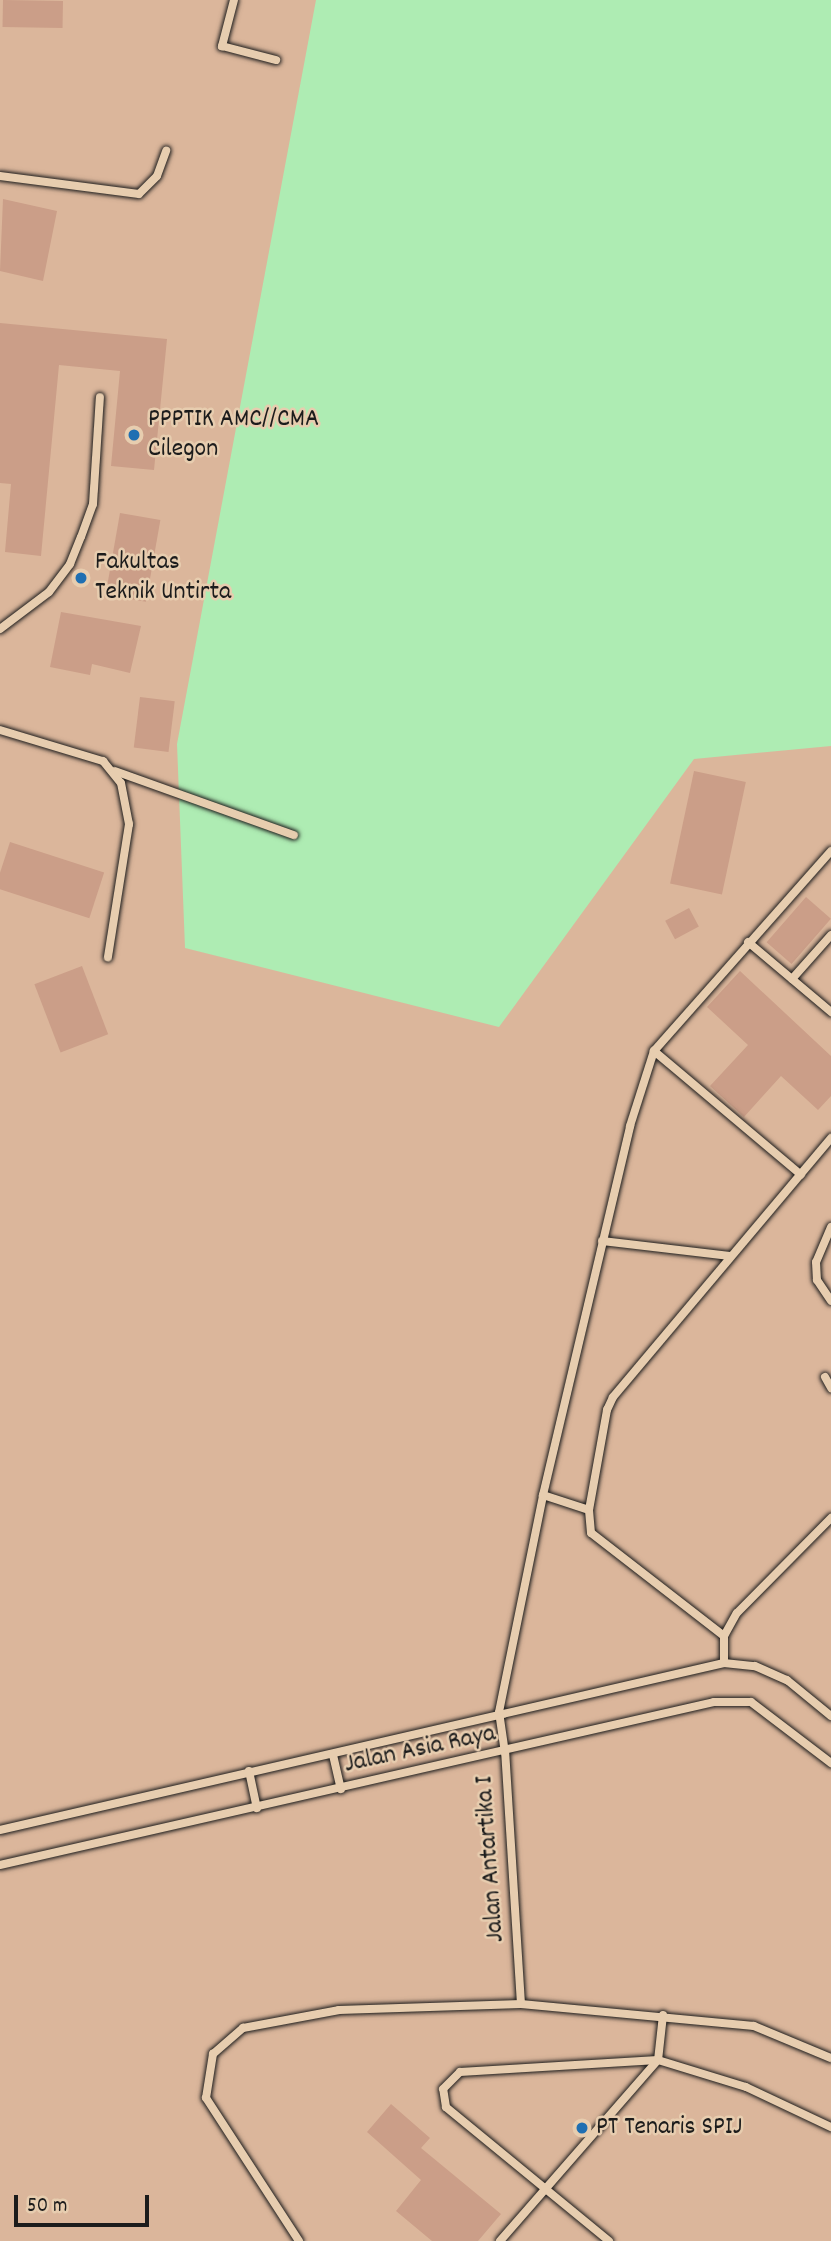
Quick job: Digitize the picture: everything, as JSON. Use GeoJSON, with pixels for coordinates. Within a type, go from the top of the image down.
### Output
{"type":"FeatureCollection","features":[{"type":"Feature","properties":{"kind":"lane"},"geometry":{"type":"LineString","coordinates":[[234,0],[222,46],[276,60]]}},
{"type":"Feature","properties":{"kind":"lane"},"geometry":{"type":"LineString","coordinates":[[0,176],[139,194],[157,176],[166,151]]}},
{"type":"Feature","properties":{"kind":"lane"},"geometry":{"type":"LineString","coordinates":[[0,628],[48,592],[78,546],[93,504],[100,397]]}},
{"type":"Feature","properties":{"kind":"lane"},"geometry":{"type":"LineString","coordinates":[[0,730],[29,742],[76,751],[103,761],[115,771],[293,835]]}},
{"type":"Feature","properties":{"kind":"lane"},"geometry":{"type":"LineString","coordinates":[[108,957],[129,824],[115,771]]}},
{"type":"Feature","properties":{"kind":"lane"},"geometry":{"type":"LineString","coordinates":[[801,1175],[654,1051],[831,850]]}},
{"type":"Feature","properties":{"kind":"lane"},"geometry":{"type":"LineString","coordinates":[[792,979],[831,935]]}},
{"type":"Feature","properties":{"kind":"lane"},"geometry":{"type":"LineString","coordinates":[[748,942],[831,1012]]}},
{"type":"Feature","properties":{"kind":"lane","name":"Jalan Antartika I"},"geometry":{"type":"LineString","coordinates":[[521,2004],[505,1753],[499,1712],[543,1495],[602,1241],[629,1126],[654,1051]]}},
{"type":"Feature","properties":{"kind":"lane"},"geometry":{"type":"LineString","coordinates":[[723,1636],[591,1533],[589,1510],[613,1397],[831,1138]]}},
{"type":"Feature","properties":{"kind":"lane"},"geometry":{"type":"LineString","coordinates":[[831,1227],[816,1262],[817,1280],[831,1301]]}},
{"type":"Feature","properties":{"kind":"lane"},"geometry":{"type":"LineString","coordinates":[[602,1241],[730,1256]]}},
{"type":"Feature","properties":{"kind":"lane"},"geometry":{"type":"LineString","coordinates":[[825,1377],[831,1388]]}},
{"type":"Feature","properties":{"kind":"lane"},"geometry":{"type":"LineString","coordinates":[[543,1495],[589,1510]]}},
{"type":"Feature","properties":{"kind":"lane"},"geometry":{"type":"LineString","coordinates":[[724,1663],[723,1636],[737,1613],[831,1518]]}},
{"type":"Feature","properties":{"kind":"lane","name":"Jalan Asia Raya"},"geometry":{"type":"LineString","coordinates":[[0,1830],[249,1771],[333,1755],[499,1712],[724,1663],[755,1667],[787,1680],[831,1717]]}},
{"type":"Feature","properties":{"kind":"lane","name":"Jalan Asia Raya"},"geometry":{"type":"LineString","coordinates":[[0,1865],[505,1753],[714,1703],[751,1702],[831,1763]]}},
{"type":"Feature","properties":{"kind":"lane"},"geometry":{"type":"LineString","coordinates":[[333,1755],[341,1789]]}},
{"type":"Feature","properties":{"kind":"lane"},"geometry":{"type":"LineString","coordinates":[[249,1771],[257,1808]]}},
{"type":"Feature","properties":{"kind":"lane"},"geometry":{"type":"LineString","coordinates":[[299,2241],[206,2098],[214,2054],[243,2028],[339,2010],[521,2004],[663,2015],[754,2026],[831,2057]]}},
{"type":"Feature","properties":{"kind":"lane"},"geometry":{"type":"LineString","coordinates":[[500,2241],[658,2060],[663,2015]]}},
{"type":"Feature","properties":{"kind":"lane"},"geometry":{"type":"LineString","coordinates":[[609,2241],[546,2186],[446,2106],[443,2089],[450,2078],[460,2072],[658,2060],[746,2087],[831,2127]]}},
{"type":"Feature","properties":{"kind":"shaded area"},"geometry":{"type":"Polygon","coordinates":[[[0,0],[831,0],[831,2241],[0,2241],[0,0]]]}},
{"type":"Feature","properties":{"kind":"green space"},"geometry":{"type":"Polygon","coordinates":[[[316,0],[831,0],[831,746],[694,759],[499,1027],[185,948],[177,744],[316,0]]]}},
{"type":"Feature","properties":{"kind":"building"},"geometry":{"type":"Polygon","coordinates":[[[3,0],[63,1],[63,28],[3,27],[3,0]]]}},
{"type":"Feature","properties":{"kind":"building"},"geometry":{"type":"Polygon","coordinates":[[[3,199],[57,211],[43,281],[0,271],[3,199]]]}},
{"type":"Feature","properties":{"kind":"building"},"geometry":{"type":"Polygon","coordinates":[[[0,323],[167,339],[154,470],[111,466],[120,371],[59,365],[41,556],[5,552],[11,484],[0,483],[0,323]]]}},
{"type":"Feature","properties":{"kind":"building"},"geometry":{"type":"Polygon","coordinates":[[[120,513],[160,520],[146,602],[106,595],[120,513]]]}},
{"type":"Feature","properties":{"kind":"building"},"geometry":{"type":"Polygon","coordinates":[[[61,612],[141,626],[130,673],[92,664],[90,675],[50,667],[61,612]]]}},
{"type":"Feature","properties":{"kind":"building"},"geometry":{"type":"Polygon","coordinates":[[[140,697],[175,701],[169,752],[134,748],[140,697]]]}},
{"type":"Feature","properties":{"kind":"building"},"geometry":{"type":"Polygon","coordinates":[[[694,771],[746,782],[722,895],[670,883],[694,771]]]}},
{"type":"Feature","properties":{"kind":"building"},"geometry":{"type":"Polygon","coordinates":[[[10,842],[104,873],[89,918],[0,889],[0,873],[10,842]]]}},
{"type":"Feature","properties":{"kind":"building"},"geometry":{"type":"Polygon","coordinates":[[[806,897],[831,919],[792,964],[767,942],[806,897]]]}},
{"type":"Feature","properties":{"kind":"building"},"geometry":{"type":"Polygon","coordinates":[[[689,908],[699,927],[675,939],[665,921],[689,908]]]}},
{"type":"Feature","properties":{"kind":"building"},"geometry":{"type":"Polygon","coordinates":[[[82,966],[108,1034],[61,1052],[34,984],[82,966]]]}},
{"type":"Feature","properties":{"kind":"building"},"geometry":{"type":"Polygon","coordinates":[[[740,971],[831,1056],[831,1096],[818,1110],[781,1076],[744,1117],[710,1086],[748,1045],[707,1007],[740,971]]]}},
{"type":"Feature","properties":{"kind":"building"},"geometry":{"type":"Polygon","coordinates":[[[391,2104],[430,2138],[421,2148],[501,2214],[478,2241],[432,2241],[396,2211],[421,2180],[367,2132],[391,2104]]]}},
{"type":"Feature","properties":{"kind":"place","name":"PPPTIK AMC//CMA Cilegon"},"geometry":{"type":"Point","coordinates":[134,435]}},
{"type":"Feature","properties":{"kind":"place","name":"Fakultas Teknik Untirta"},"geometry":{"type":"Point","coordinates":[81,578]}},
{"type":"Feature","properties":{"kind":"place","name":"PT Tenaris SPIJ"},"geometry":{"type":"Point","coordinates":[582,2128]}}]}
